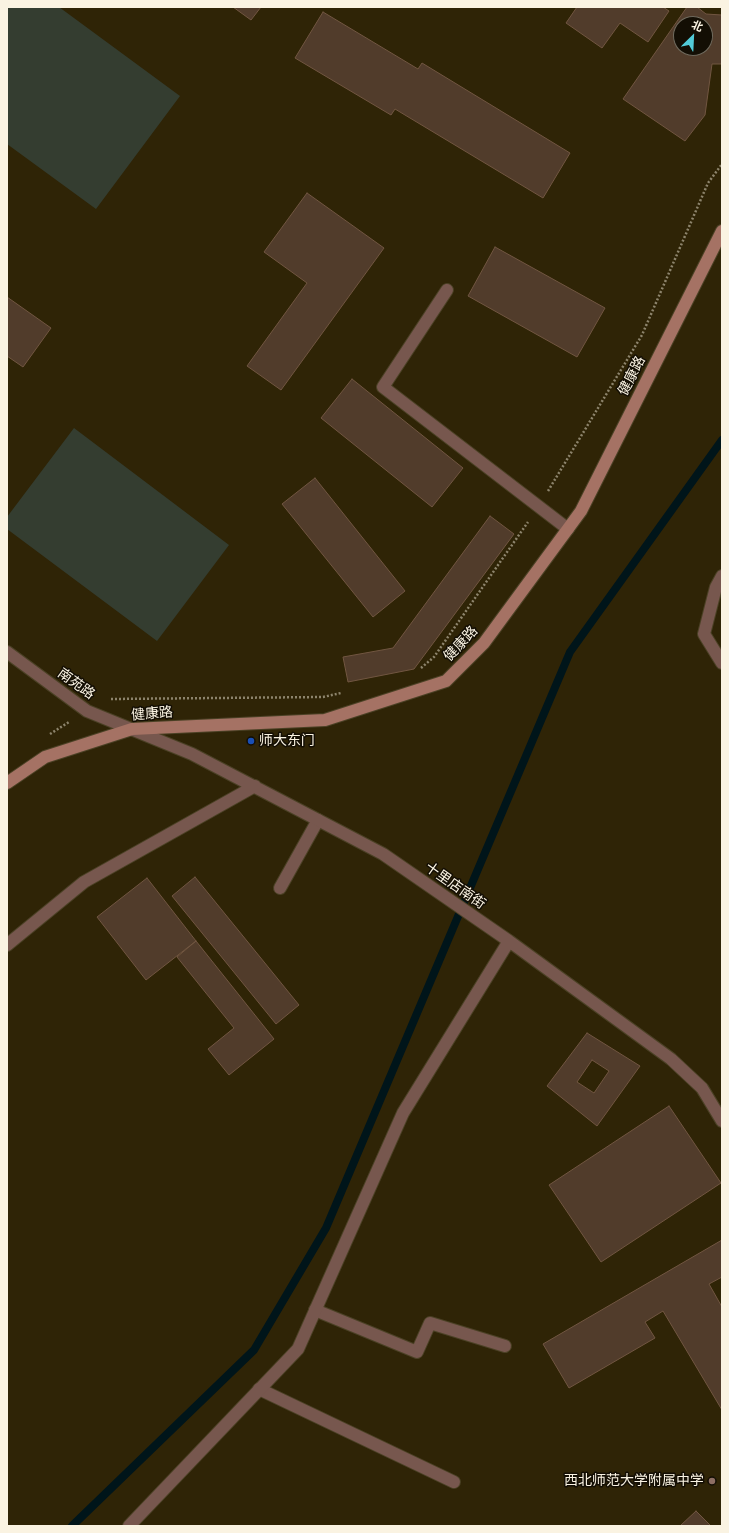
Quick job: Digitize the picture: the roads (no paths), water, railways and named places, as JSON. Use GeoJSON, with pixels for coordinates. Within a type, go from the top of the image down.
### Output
{"type":"FeatureCollection","features":[{"type":"Feature","properties":{"kind":"main road","name":"健康路"},"geometry":{"type":"LineString","coordinates":[[7,784],[45,757],[132,729],[325,720],[446,681],[484,643],[581,511],[722,231]]}},
{"type":"Feature","properties":{"kind":"street"},"geometry":{"type":"LineString","coordinates":[[447,290],[383,387],[568,529]]}},
{"type":"Feature","properties":{"kind":"street"},"geometry":{"type":"LineString","coordinates":[[722,576],[716,587],[704,634],[722,663]]}},
{"type":"Feature","properties":{"kind":"street","name":"南苑路"},"geometry":{"type":"LineString","coordinates":[[7,652],[87,711],[132,729]]}},
{"type":"Feature","properties":{"kind":"street","name":"十里店南街"},"geometry":{"type":"LineString","coordinates":[[132,729],[192,754],[383,854],[509,941],[671,1059],[702,1088],[722,1121]]}},
{"type":"Feature","properties":{"kind":"street"},"geometry":{"type":"LineString","coordinates":[[7,945],[84,882],[255,786]]}},
{"type":"Feature","properties":{"kind":"street"},"geometry":{"type":"LineString","coordinates":[[280,888],[318,820]]}},
{"type":"Feature","properties":{"kind":"street"},"geometry":{"type":"LineString","coordinates":[[129,1526],[298,1349],[402,1113],[509,941]]}},
{"type":"Feature","properties":{"kind":"street"},"geometry":{"type":"LineString","coordinates":[[315,1310],[417,1352],[430,1323],[505,1346]]}},
{"type":"Feature","properties":{"kind":"street"},"geometry":{"type":"LineString","coordinates":[[259,1389],[454,1482]]}},
{"type":"Feature","properties":{"kind":"waterway"},"geometry":{"type":"LineString","coordinates":[[72,1526],[254,1350],[326,1228],[570,652],[722,440]]}},
{"type":"Feature","properties":{"kind":"place","name":"师大东门"},"geometry":{"type":"Point","coordinates":[251,741]}},
{"type":"Feature","properties":{"kind":"place","name":"西北师范大学附属中学"},"geometry":{"type":"Point","coordinates":[712,1481]}}]}
